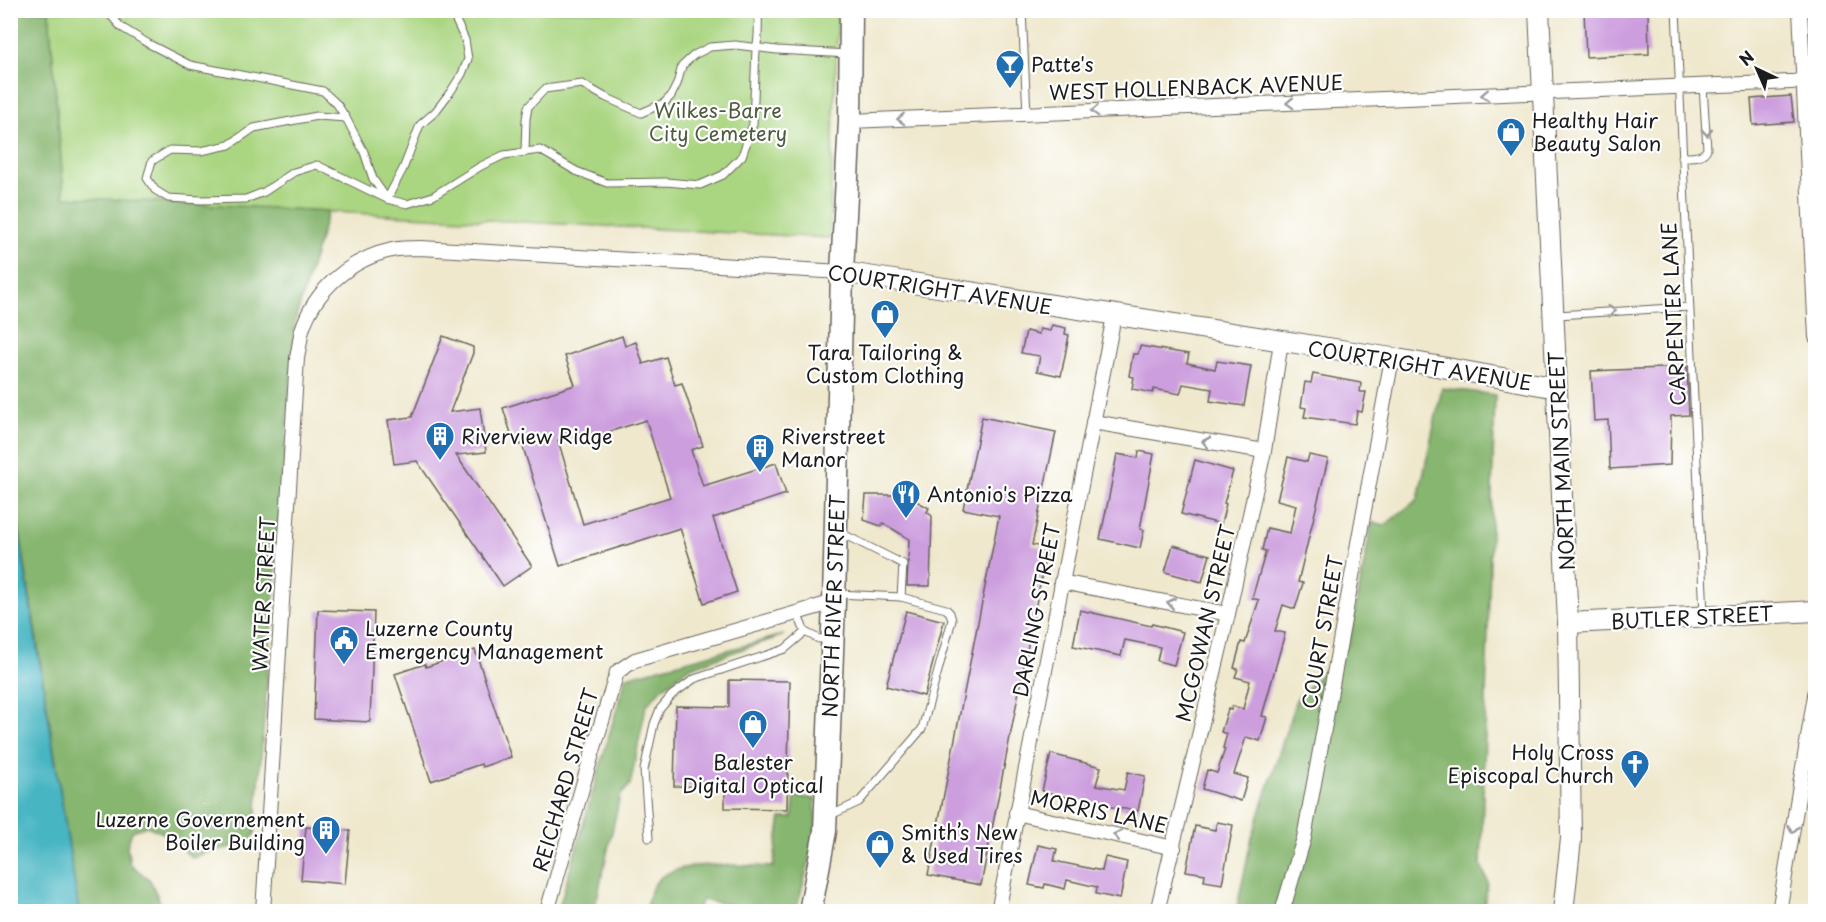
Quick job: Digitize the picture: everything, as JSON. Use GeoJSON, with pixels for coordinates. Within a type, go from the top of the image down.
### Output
{"type":"FeatureCollection","features":[{"type":"Feature","properties":{"kind":"main road","name":"NORTH RIVER STREET"},"geometry":{"type":"LineString","coordinates":[[810,912],[826,817],[842,272],[850,121],[851,10]]}},
{"type":"Feature","properties":{"kind":"main road","name":"NORTH MAIN STREET"},"geometry":{"type":"LineString","coordinates":[[1539,10],[1568,623],[1570,839],[1563,912]]}},
{"type":"Feature","properties":{"kind":"main road","name":"COURTRIGHT AVENUE"},"geometry":{"type":"LineString","coordinates":[[842,272],[1392,358],[1557,387]]}},
{"type":"Feature","properties":{"kind":"main road","name":"BUTLER STREET"},"geometry":{"type":"LineString","coordinates":[[1568,623],[1704,615],[1815,612]]}},
{"type":"Feature","properties":{"kind":"street"},"geometry":{"type":"LineString","coordinates":[[1800,10],[1810,81],[1815,337]]}},
{"type":"Feature","properties":{"kind":"street","name":"WEST HOLLENBACK AVENUE"},"geometry":{"type":"LineString","coordinates":[[850,121],[1810,81]]}},
{"type":"Feature","properties":{"kind":"street","name":"COURTRIGHT AVENUE"},"geometry":{"type":"LineString","coordinates":[[328,286],[346,270],[366,258],[394,250],[420,248],[842,272]]}},
{"type":"Feature","properties":{"kind":"street","name":"WATER STREET"},"geometry":{"type":"LineString","coordinates":[[264,912],[297,358],[302,331],[308,315],[328,286]]}},
{"type":"Feature","properties":{"kind":"street","name":"DARLING STREET"},"geometry":{"type":"LineString","coordinates":[[998,912],[1114,316]]}},
{"type":"Feature","properties":{"kind":"street","name":"MCGOWAN STREET"},"geometry":{"type":"LineString","coordinates":[[1157,912],[1174,848],[1264,451],[1281,342]]}},
{"type":"Feature","properties":{"kind":"street","name":"COURT STREET"},"geometry":{"type":"LineString","coordinates":[[1282,912],[1304,838],[1392,358]]}},
{"type":"Feature","properties":{"kind":"street"},"geometry":{"type":"LineString","coordinates":[[1093,422],[1264,451]]}},
{"type":"Feature","properties":{"kind":"street"},"geometry":{"type":"LineString","coordinates":[[1061,582],[1228,614]]}},
{"type":"Feature","properties":{"kind":"street","name":"REICHARD STREET"},"geometry":{"type":"LineString","coordinates":[[547,912],[617,672],[635,660],[797,612],[834,598]]}},
{"type":"Feature","properties":{"kind":"street"},"geometry":{"type":"LineString","coordinates":[[1779,912],[1815,689]]}},
{"type":"Feature","properties":{"kind":"street","name":"MORRIS LANE"},"geometry":{"type":"LineString","coordinates":[[1016,813],[1174,848]]}},
{"type":"Feature","properties":{"kind":"lane"},"geometry":{"type":"LineString","coordinates":[[106,10],[121,27],[190,65],[323,91],[337,104],[346,118],[364,152],[373,178],[387,199]]}},
{"type":"Feature","properties":{"kind":"lane"},"geometry":{"type":"LineString","coordinates":[[387,199],[403,169],[420,125],[435,112],[451,91],[468,59],[465,40],[451,10]]}},
{"type":"Feature","properties":{"kind":"lane"},"geometry":{"type":"LineString","coordinates":[[346,118],[317,116],[286,121],[254,128],[230,145],[201,151],[170,150],[152,161],[147,177],[154,190],[168,198],[246,199],[264,192],[294,172],[317,165],[387,199],[407,204],[433,195],[504,155],[540,150],[576,171],[607,183],[700,184],[723,175],[742,156],[753,124],[759,10]]}},
{"type":"Feature","properties":{"kind":"lane"},"geometry":{"type":"LineString","coordinates":[[1022,10],[1027,114]]}},
{"type":"Feature","properties":{"kind":"lane","name":"CARPENTER LANE"},"geometry":{"type":"LineString","coordinates":[[1676,10],[1704,615]]}},
{"type":"Feature","properties":{"kind":"lane"},"geometry":{"type":"LineString","coordinates":[[525,152],[528,107],[545,89],[582,84],[605,98],[641,113],[664,103],[671,96],[677,84],[682,66],[694,55],[710,47],[735,45],[850,54]]}},
{"type":"Feature","properties":{"kind":"lane"},"geometry":{"type":"LineString","coordinates":[[1682,157],[1701,156],[1707,149],[1703,86]]}},
{"type":"Feature","properties":{"kind":"lane"},"geometry":{"type":"LineString","coordinates":[[1554,315],[1689,307]]}},
{"type":"Feature","properties":{"kind":"lane"},"geometry":{"type":"LineString","coordinates":[[836,530],[903,564],[901,597]]}},
{"type":"Feature","properties":{"kind":"lane"},"geometry":{"type":"LineString","coordinates":[[826,817],[859,802],[922,729],[952,620],[946,609],[901,597],[834,598]]}},
{"type":"Feature","properties":{"kind":"lane"},"geometry":{"type":"LineString","coordinates":[[797,612],[805,632],[819,639],[832,638]]}},
{"type":"Feature","properties":{"kind":"lane"},"geometry":{"type":"LineString","coordinates":[[649,837],[644,770],[654,724],[660,709],[672,695],[694,679],[785,649],[805,632]]}},
{"type":"Feature","properties":{"kind":"green space"},"geometry":{"type":"Polygon","coordinates":[[[10,11],[49,11],[64,197],[328,211],[295,321],[255,834],[248,843],[193,858],[184,851],[175,838],[147,826],[132,831],[127,846],[130,864],[150,880],[164,911],[79,911],[11,475],[10,11]]]}},
{"type":"Feature","properties":{"kind":"green space","name":"Wilkes-Barre City Cemetery"},"geometry":{"type":"Polygon","coordinates":[[[49,11],[838,11],[829,238],[64,198],[49,11]]]}},
{"type":"Feature","properties":{"kind":"green space"},"geometry":{"type":"Polygon","coordinates":[[[1442,388],[1495,395],[1481,865],[1488,882],[1483,911],[1236,912],[1251,841],[1296,700],[1349,644],[1372,522],[1385,525],[1418,499],[1442,388]]]}},
{"type":"Feature","properties":{"kind":"green space"},"geometry":{"type":"Polygon","coordinates":[[[784,635],[688,668],[661,689],[646,706],[630,785],[620,796],[594,911],[558,911],[626,677],[784,635]]]}},
{"type":"Feature","properties":{"kind":"green space"},"geometry":{"type":"Polygon","coordinates":[[[795,796],[815,799],[816,835],[796,911],[770,911],[701,900],[698,911],[645,912],[654,884],[667,874],[680,869],[712,865],[773,867],[781,818],[792,818],[795,796]]]}},
{"type":"Feature","properties":{"kind":"water"},"geometry":{"type":"Polygon","coordinates":[[[10,475],[79,911],[11,911],[10,475]]]}},
{"type":"Feature","properties":{"kind":"building"},"geometry":{"type":"Polygon","coordinates":[[[1584,10],[1648,10],[1649,54],[1586,57],[1584,10]]]}},
{"type":"Feature","properties":{"kind":"building"},"geometry":{"type":"Polygon","coordinates":[[[1791,96],[1794,122],[1753,125],[1751,99],[1791,96]]]}},
{"type":"Feature","properties":{"kind":"building"},"geometry":{"type":"Polygon","coordinates":[[[1052,325],[1066,328],[1065,334],[1069,335],[1061,376],[1037,371],[1040,356],[1021,353],[1026,331],[1039,334],[1040,329],[1050,331],[1052,325]]]}},
{"type":"Feature","properties":{"kind":"building","name":"Riverview Ridge"},"geometry":{"type":"Polygon","coordinates":[[[443,336],[473,347],[473,353],[450,412],[480,408],[486,452],[456,455],[532,566],[503,586],[417,461],[394,464],[388,420],[412,417],[443,336]]]}},
{"type":"Feature","properties":{"kind":"building","name":"Riverstreet Manor"},"geometry":{"type":"Polygon","coordinates":[[[622,336],[625,346],[636,342],[643,364],[666,357],[675,385],[682,383],[703,446],[691,450],[703,486],[776,463],[786,494],[713,518],[737,592],[704,603],[680,528],[560,566],[522,444],[515,446],[503,408],[575,385],[565,356],[622,336]],[[646,420],[590,438],[588,430],[558,440],[583,524],[670,497],[646,420]]]}},
{"type":"Feature","properties":{"kind":"building"},"geometry":{"type":"Polygon","coordinates":[[[1140,346],[1189,354],[1187,363],[1215,369],[1217,361],[1251,366],[1244,406],[1210,401],[1212,389],[1183,384],[1180,394],[1154,389],[1153,393],[1132,389],[1134,377],[1129,376],[1133,354],[1138,354],[1140,346]]]}},
{"type":"Feature","properties":{"kind":"building"},"geometry":{"type":"Polygon","coordinates":[[[1687,367],[1689,415],[1671,416],[1670,465],[1610,469],[1608,420],[1594,421],[1591,371],[1687,367]]]}},
{"type":"Feature","properties":{"kind":"building"},"geometry":{"type":"Polygon","coordinates":[[[1313,374],[1361,383],[1360,392],[1366,392],[1362,412],[1357,411],[1355,424],[1304,417],[1306,408],[1301,407],[1305,382],[1311,383],[1313,374]]]}},
{"type":"Feature","properties":{"kind":"building"},"geometry":{"type":"Polygon","coordinates":[[[982,417],[1056,432],[1032,545],[1047,548],[981,885],[928,875],[999,516],[963,509],[982,417]]]}},
{"type":"Feature","properties":{"kind":"building"},"geometry":{"type":"Polygon","coordinates":[[[1139,451],[1154,454],[1140,529],[1144,530],[1140,548],[1100,539],[1117,454],[1138,458],[1139,451]]]}},
{"type":"Feature","properties":{"kind":"building"},"geometry":{"type":"Polygon","coordinates":[[[1309,455],[1328,459],[1298,582],[1303,583],[1295,609],[1283,605],[1275,631],[1285,633],[1262,716],[1267,717],[1260,741],[1246,737],[1234,774],[1248,778],[1241,801],[1202,789],[1207,770],[1217,773],[1225,749],[1223,748],[1227,734],[1221,732],[1228,709],[1231,710],[1232,706],[1243,709],[1250,681],[1235,677],[1238,669],[1234,668],[1241,642],[1245,643],[1259,600],[1252,598],[1266,551],[1262,550],[1267,528],[1290,533],[1296,505],[1277,500],[1288,457],[1307,462],[1309,455]]]}},
{"type":"Feature","properties":{"kind":"building"},"geometry":{"type":"Polygon","coordinates":[[[1195,460],[1233,471],[1221,524],[1181,514],[1195,460]]]}},
{"type":"Feature","properties":{"kind":"building"},"geometry":{"type":"Polygon","coordinates":[[[866,495],[894,495],[907,504],[911,498],[929,508],[927,512],[932,516],[930,586],[907,586],[909,539],[883,523],[881,526],[864,520],[866,495]]]}},
{"type":"Feature","properties":{"kind":"building"},"geometry":{"type":"Polygon","coordinates":[[[1173,545],[1210,555],[1202,582],[1165,572],[1173,545]]]}},
{"type":"Feature","properties":{"kind":"building","name":"Luzerne County Emergency Management"},"geometry":{"type":"Polygon","coordinates":[[[318,610],[374,612],[370,722],[314,719],[318,610]]]}},
{"type":"Feature","properties":{"kind":"building"},"geometry":{"type":"Polygon","coordinates":[[[1080,610],[1183,632],[1174,665],[1157,661],[1160,647],[1125,640],[1121,656],[1073,646],[1080,610]]]}},
{"type":"Feature","properties":{"kind":"building"},"geometry":{"type":"Polygon","coordinates":[[[906,611],[944,621],[924,696],[886,686],[906,611]]]}},
{"type":"Feature","properties":{"kind":"building"},"geometry":{"type":"Polygon","coordinates":[[[475,650],[511,757],[482,767],[481,764],[431,781],[395,674],[425,664],[426,667],[475,650]]]}},
{"type":"Feature","properties":{"kind":"building"},"geometry":{"type":"Polygon","coordinates":[[[729,680],[790,681],[787,809],[725,808],[725,787],[674,786],[676,706],[729,707],[729,680]]]}},
{"type":"Feature","properties":{"kind":"building"},"geometry":{"type":"Polygon","coordinates":[[[1051,754],[1101,767],[1096,785],[1124,790],[1128,772],[1145,776],[1138,811],[1099,805],[1042,791],[1051,754]]]}},
{"type":"Feature","properties":{"kind":"building"},"geometry":{"type":"Polygon","coordinates":[[[1217,822],[1233,825],[1222,884],[1204,881],[1205,874],[1186,871],[1195,826],[1215,830],[1217,822]]]}},
{"type":"Feature","properties":{"kind":"building","name":"Luzerne Governement Boiler Building"},"geometry":{"type":"Polygon","coordinates":[[[306,827],[350,831],[345,884],[301,880],[306,827]]]}},
{"type":"Feature","properties":{"kind":"building"},"geometry":{"type":"Polygon","coordinates":[[[1038,845],[1057,849],[1054,861],[1102,871],[1105,857],[1127,862],[1120,899],[1096,894],[1097,887],[1067,880],[1065,889],[1045,884],[1044,888],[1029,885],[1038,845]]]}},
{"type":"Feature","properties":{"kind":"place","name":"Patte's"},"geometry":{"type":"Point","coordinates":[1010,90]}},
{"type":"Feature","properties":{"kind":"place","name":"Healthy Hair Beauty Salon"},"geometry":{"type":"Point","coordinates":[1511,158]}},
{"type":"Feature","properties":{"kind":"place","name":"Tara Tailoring & Custom Clothing"},"geometry":{"type":"Point","coordinates":[885,340]}},
{"type":"Feature","properties":{"kind":"place","name":"Riverview Ridge"},"geometry":{"type":"Point","coordinates":[440,462]}},
{"type":"Feature","properties":{"kind":"place","name":"Riverstreet Manor"},"geometry":{"type":"Point","coordinates":[760,474]}},
{"type":"Feature","properties":{"kind":"place","name":"Antonio's Pizza"},"geometry":{"type":"Point","coordinates":[906,520]}},
{"type":"Feature","properties":{"kind":"place","name":"Luzerne County Emergency Management"},"geometry":{"type":"Point","coordinates":[344,666]}},
{"type":"Feature","properties":{"kind":"place","name":"Balester Digital Optical"},"geometry":{"type":"Point","coordinates":[753,750]}},
{"type":"Feature","properties":{"kind":"place","name":"Holy Cross Episcopal Church"},"geometry":{"type":"Point","coordinates":[1635,790]}},
{"type":"Feature","properties":{"kind":"place","name":"Luzerne Governement Boiler Building"},"geometry":{"type":"Point","coordinates":[326,856]}},
{"type":"Feature","properties":{"kind":"place","name":"Smith’s New & Used Tires"},"geometry":{"type":"Point","coordinates":[880,870]}}]}
